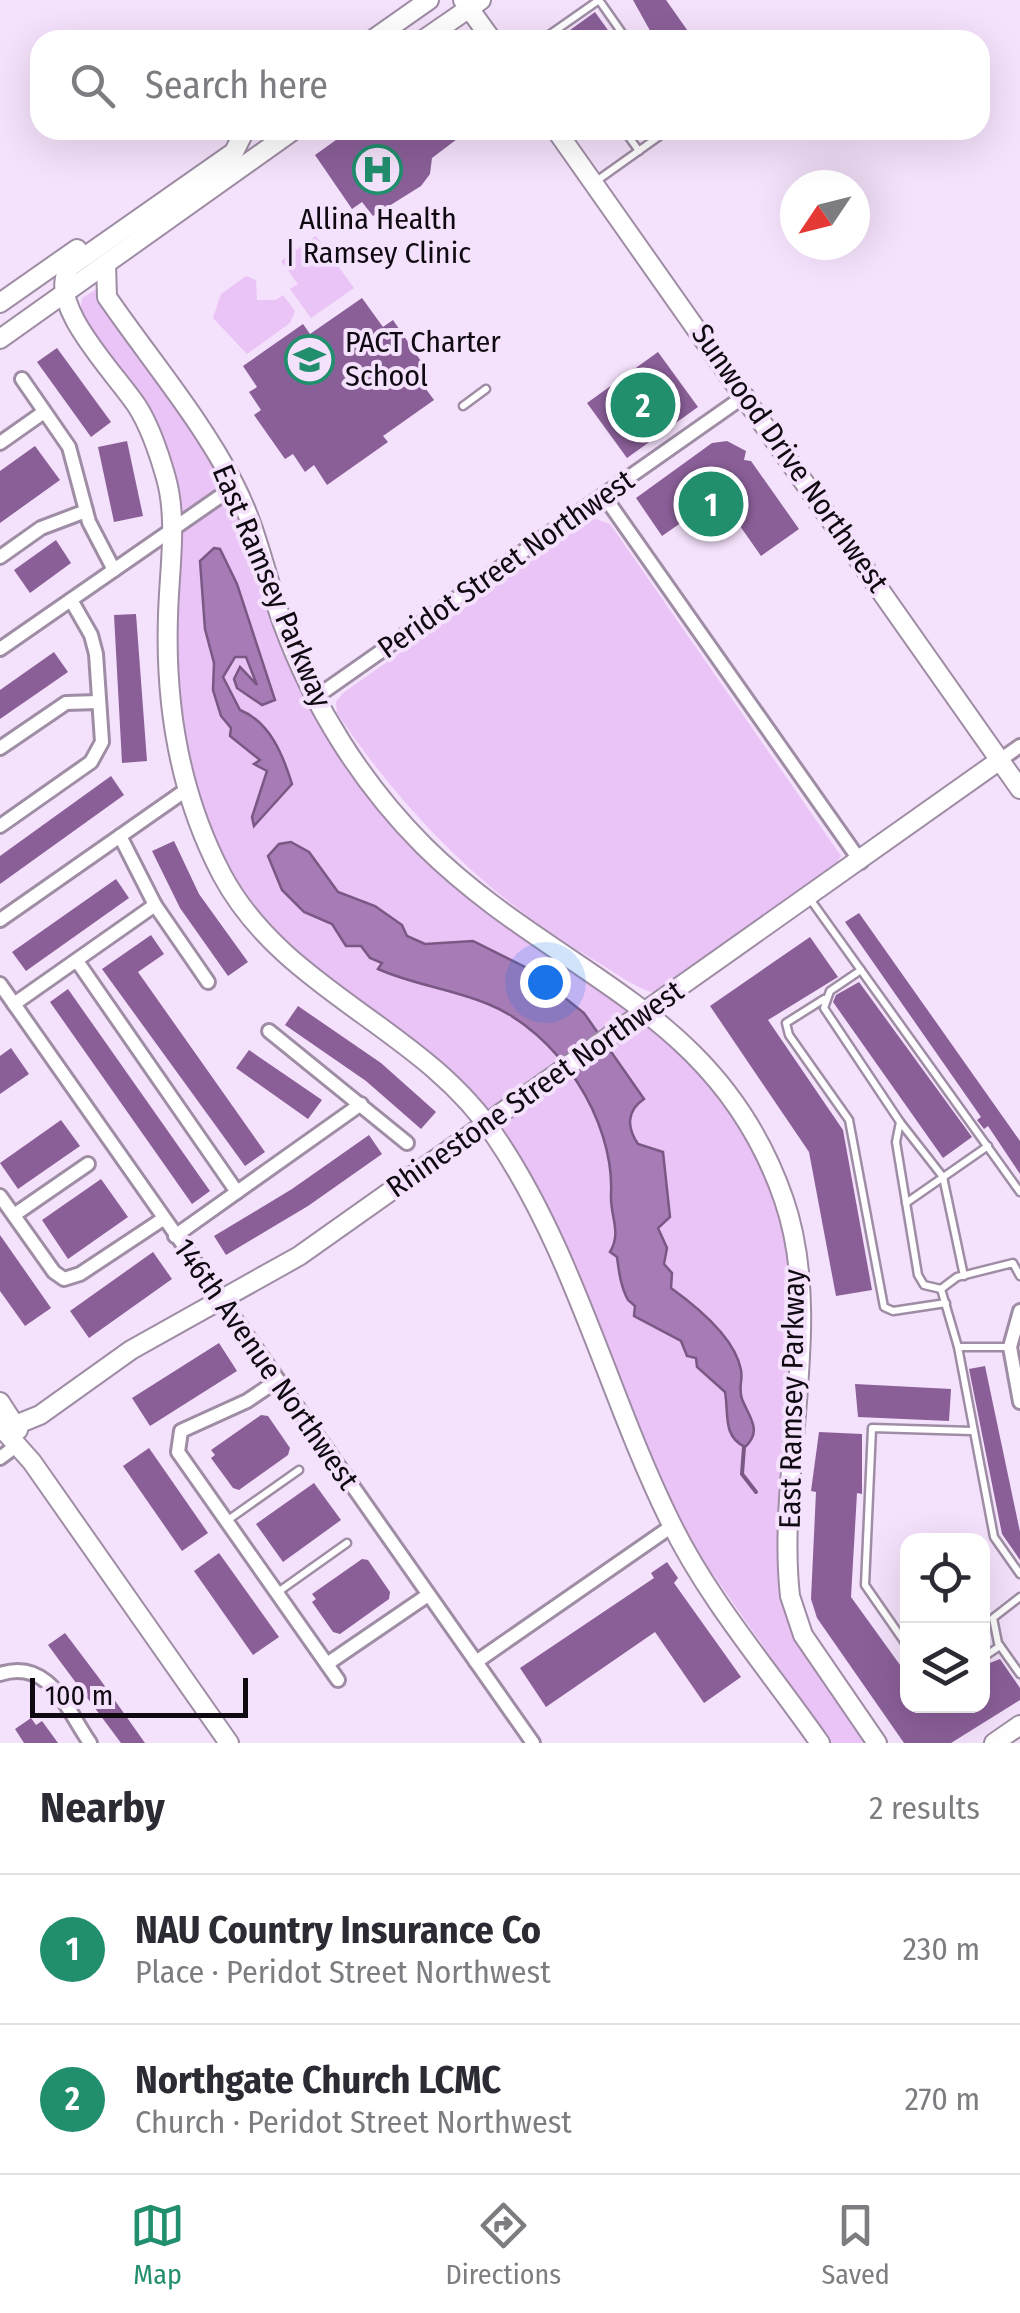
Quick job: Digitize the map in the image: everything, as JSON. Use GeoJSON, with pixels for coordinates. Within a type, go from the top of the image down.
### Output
{"type":"FeatureCollection","features":[{"type":"Feature","properties":{"kind":"street"},"geometry":{"type":"LineString","coordinates":[[386,30],[429,0]]}},
{"type":"Feature","properties":{"kind":"street"},"geometry":{"type":"LineString","coordinates":[[436,30],[471,3],[486,30]]}},
{"type":"Feature","properties":{"kind":"street"},"geometry":{"type":"LineString","coordinates":[[1,299],[231,140]]}},
{"type":"Feature","properties":{"kind":"street"},"geometry":{"type":"LineString","coordinates":[[63,295],[62,277],[70,267],[234,152],[240,140]]}},
{"type":"Feature","properties":{"kind":"street"},"geometry":{"type":"LineString","coordinates":[[0,339],[280,140]]}},
{"type":"Feature","properties":{"kind":"street","name":"Sunwood Drive Northwest"},"geometry":{"type":"LineString","coordinates":[[563,140],[1020,789]]}},
{"type":"Feature","properties":{"kind":"street","name":"East Ramsey Parkway"},"geometry":{"type":"LineString","coordinates":[[106,264],[106,298],[236,486],[284,626],[316,698],[352,758],[424,846],[487,899],[695,1052],[734,1100],[765,1154],[785,1204],[796,1254],[798,1314],[790,1596],[814,1654],[877,1743]]}},
{"type":"Feature","properties":{"kind":"street","name":"East Ramsey Parkway"},"geometry":{"type":"LineString","coordinates":[[63,295],[72,316],[148,427],[172,500],[168,672],[186,790],[225,880],[266,937],[292,962],[420,1056],[486,1123],[540,1212],[672,1526],[820,1743]]}},
{"type":"Feature","properties":{"kind":"street"},"geometry":{"type":"LineString","coordinates":[[22,379],[69,446],[100,550],[114,570]]}},
{"type":"Feature","properties":{"kind":"street","name":"Peridot Street Northwest"},"geometry":{"type":"LineString","coordinates":[[316,698],[746,396]]}},
{"type":"Feature","properties":{"kind":"street"},"geometry":{"type":"LineString","coordinates":[[0,443],[44,412]]}},
{"type":"Feature","properties":{"kind":"street"},"geometry":{"type":"LineString","coordinates":[[0,649],[236,486]]}},
{"type":"Feature","properties":{"kind":"street"},"geometry":{"type":"LineString","coordinates":[[604,496],[861,862]]}},
{"type":"Feature","properties":{"kind":"street"},"geometry":{"type":"LineString","coordinates":[[0,557],[41,528],[86,511]]}},
{"type":"Feature","properties":{"kind":"street"},"geometry":{"type":"LineString","coordinates":[[0,826],[98,754],[102,742],[92,635],[71,600]]}},
{"type":"Feature","properties":{"kind":"street"},"geometry":{"type":"LineString","coordinates":[[0,748],[66,703],[98,702]]}},
{"type":"Feature","properties":{"kind":"street","name":"Rhinestone Street Northwest"},"geometry":{"type":"LineString","coordinates":[[4,1428],[40,1415],[131,1350],[299,1256],[1020,746]]}},
{"type":"Feature","properties":{"kind":"street"},"geometry":{"type":"LineString","coordinates":[[0,920],[186,790]]}},
{"type":"Feature","properties":{"kind":"street"},"geometry":{"type":"LineString","coordinates":[[120,836],[154,904],[208,982]]}},
{"type":"Feature","properties":{"kind":"street"},"geometry":{"type":"LineString","coordinates":[[14,1004],[154,904]]}},
{"type":"Feature","properties":{"kind":"street"},"geometry":{"type":"LineString","coordinates":[[77,961],[237,1192]]}},
{"type":"Feature","properties":{"kind":"street","name":"146th Avenue Northwest"},"geometry":{"type":"LineString","coordinates":[[0,984],[532,1743]]}},
{"type":"Feature","properties":{"kind":"street"},"geometry":{"type":"LineString","coordinates":[[269,1031],[408,1143]]}},
{"type":"Feature","properties":{"kind":"street"},"geometry":{"type":"LineString","coordinates":[[176,1236],[361,1104]]}},
{"type":"Feature","properties":{"kind":"street"},"geometry":{"type":"LineString","coordinates":[[14,1215],[88,1164]]}},
{"type":"Feature","properties":{"kind":"street"},"geometry":{"type":"LineString","coordinates":[[0,1196],[64,1278],[80,1274],[163,1219]]}},
{"type":"Feature","properties":{"kind":"street"},"geometry":{"type":"LineString","coordinates":[[1017,1315],[1010,1346],[1020,1402]]}},
{"type":"Feature","properties":{"kind":"street"},"geometry":{"type":"LineString","coordinates":[[278,1380],[247,1401],[181,1430],[178,1452],[338,1680]]}},
{"type":"Feature","properties":{"kind":"street"},"geometry":{"type":"LineString","coordinates":[[0,1402],[4,1428],[20,1443],[229,1743]]}},
{"type":"Feature","properties":{"kind":"street","name":"Rhinestone Street Northwest"},"geometry":{"type":"LineString","coordinates":[[0,1458],[20,1443],[40,1415]]}},
{"type":"Feature","properties":{"kind":"street"},"geometry":{"type":"LineString","coordinates":[[476,1662],[672,1526]]}},
{"type":"Feature","properties":{"kind":"street"},"geometry":{"type":"LineString","coordinates":[[327,1664],[428,1595]]}},
{"type":"Feature","properties":{"kind":"street"},"geometry":{"type":"LineString","coordinates":[[0,1674],[21,1668],[38,1673],[90,1743]]}},
{"type":"Feature","properties":{"kind":"street"},"geometry":{"type":"LineString","coordinates":[[994,1743],[1020,1725]]}},
{"type":"Feature","properties":{"kind":"lane"},"geometry":{"type":"LineString","coordinates":[[556,30],[600,0],[620,30]]}},
{"type":"Feature","properties":{"kind":"lane"},"geometry":{"type":"LineString","coordinates":[[632,140],[639,150]]}},
{"type":"Feature","properties":{"kind":"lane"},"geometry":{"type":"LineString","coordinates":[[594,182],[654,140]]}},
{"type":"Feature","properties":{"kind":"lane"},"geometry":{"type":"LineString","coordinates":[[463,406],[486,389]]}},
{"type":"Feature","properties":{"kind":"lane"},"geometry":{"type":"LineString","coordinates":[[810,898],[1020,1192]]}},
{"type":"Feature","properties":{"kind":"lane"},"geometry":{"type":"LineString","coordinates":[[861,970],[786,1023],[789,1035],[849,1120],[884,1307],[893,1311],[946,1303]]}},
{"type":"Feature","properties":{"kind":"lane"},"geometry":{"type":"LineString","coordinates":[[824,999],[824,1008],[900,1122],[943,1177],[964,1276]]}},
{"type":"Feature","properties":{"kind":"lane"},"geometry":{"type":"LineString","coordinates":[[900,1122],[896,1142],[918,1274],[924,1285],[941,1288],[964,1276],[1016,1262],[1020,1276]]}},
{"type":"Feature","properties":{"kind":"lane"},"geometry":{"type":"LineString","coordinates":[[906,1203],[988,1146]]}},
{"type":"Feature","properties":{"kind":"lane"},"geometry":{"type":"LineString","coordinates":[[941,1288],[958,1348],[994,1537],[1020,1574]]}},
{"type":"Feature","properties":{"kind":"lane"},"geometry":{"type":"LineString","coordinates":[[958,1348],[1010,1346]]}},
{"type":"Feature","properties":{"kind":"lane"},"geometry":{"type":"LineString","coordinates":[[900,1636],[865,1586],[872,1428],[972,1431]]}},
{"type":"Feature","properties":{"kind":"lane"},"geometry":{"type":"LineString","coordinates":[[226,1521],[299,1470]]}},
{"type":"Feature","properties":{"kind":"lane"},"geometry":{"type":"LineString","coordinates":[[277,1592],[347,1543]]}},
{"type":"Feature","properties":{"kind":"lane"},"geometry":{"type":"LineString","coordinates":[[1020,1597],[993,1618],[992,1629],[1020,1674]]}},
{"type":"Feature","properties":{"kind":"lane"},"geometry":{"type":"LineString","coordinates":[[990,1653],[1000,1646]]}},
{"type":"Feature","properties":{"kind":"shaded area"},"geometry":{"type":"Polygon","coordinates":[[[316,236],[354,288],[311,318],[290,289],[298,284],[281,261],[316,236]]]}},
{"type":"Feature","properties":{"kind":"shaded area"},"geometry":{"type":"Polygon","coordinates":[[[246,276],[256,280],[257,300],[276,300],[283,295],[295,311],[290,323],[247,354],[213,318],[221,294],[246,276]]]}},
{"type":"Feature","properties":{"kind":"shaded area"},"geometry":{"type":"Polygon","coordinates":[[[97,289],[101,301],[216,467],[242,519],[265,590],[383,807],[662,1030],[728,1101],[773,1186],[791,1277],[781,1567],[801,1646],[868,1743],[831,1743],[710,1570],[674,1511],[507,1141],[267,926],[233,878],[203,819],[184,749],[175,665],[168,462],[80,314],[82,298],[97,289]]]}},
{"type":"Feature","properties":{"kind":"shaded area"},"geometry":{"type":"Polygon","coordinates":[[[593,518],[610,524],[841,856],[835,865],[654,993],[555,936],[484,881],[420,819],[337,713],[336,702],[343,693],[593,518]]]}},
{"type":"Feature","properties":{"kind":"shaded area"},"geometry":{"type":"Polygon","coordinates":[[[214,548],[220,549],[237,584],[275,700],[262,705],[237,688],[234,679],[240,667],[257,685],[246,657],[235,657],[223,677],[240,710],[260,723],[274,741],[292,784],[254,826],[252,817],[267,771],[254,764],[260,760],[230,736],[231,728],[221,716],[213,690],[214,663],[205,629],[200,561],[214,548]]]}},
{"type":"Feature","properties":{"kind":"shaded area"},"geometry":{"type":"Polygon","coordinates":[[[291,842],[309,852],[338,892],[375,906],[402,925],[407,936],[425,944],[473,941],[529,969],[584,1013],[644,1099],[631,1114],[630,1126],[638,1144],[663,1152],[670,1217],[658,1228],[667,1248],[664,1264],[672,1273],[671,1288],[713,1323],[737,1358],[741,1395],[754,1430],[745,1447],[730,1430],[725,1392],[697,1367],[696,1358],[687,1356],[681,1341],[634,1316],[635,1306],[624,1290],[617,1257],[610,1252],[615,1231],[610,1166],[603,1137],[577,1082],[537,1035],[513,1017],[474,999],[378,969],[382,963],[370,958],[361,946],[346,946],[332,924],[304,912],[282,890],[268,856],[279,844],[291,842]]]}},
{"type":"Feature","properties":{"kind":"building"},"geometry":{"type":"Polygon","coordinates":[[[633,0],[666,0],[687,30],[650,30],[633,0]]]}},
{"type":"Feature","properties":{"kind":"building"},"geometry":{"type":"Polygon","coordinates":[[[595,12],[608,30],[570,30],[595,12]]]}},
{"type":"Feature","properties":{"kind":"building","name":"Allina Health | Ramsey Clinic"},"geometry":{"type":"Polygon","coordinates":[[[336,140],[456,140],[432,158],[430,174],[421,186],[373,216],[362,202],[352,209],[315,155],[336,140]]]}},
{"type":"Feature","properties":{"kind":"building"},"geometry":{"type":"Polygon","coordinates":[[[362,298],[383,327],[393,320],[425,367],[415,374],[434,400],[383,436],[388,442],[327,485],[314,465],[305,472],[293,454],[285,459],[254,415],[261,410],[249,392],[257,387],[243,366],[303,324],[310,334],[362,298]]]}},
{"type":"Feature","properties":{"kind":"building"},"geometry":{"type":"Polygon","coordinates":[[[57,348],[111,422],[91,437],[37,362],[57,348]]]}},
{"type":"Feature","properties":{"kind":"building"},"geometry":{"type":"Polygon","coordinates":[[[658,352],[698,407],[627,458],[587,403],[658,352]]]}},
{"type":"Feature","properties":{"kind":"building"},"geometry":{"type":"Polygon","coordinates":[[[127,441],[143,516],[114,522],[98,447],[127,441]]]}},
{"type":"Feature","properties":{"kind":"building"},"geometry":{"type":"Polygon","coordinates":[[[727,441],[746,451],[744,460],[751,461],[799,529],[761,556],[733,516],[717,521],[698,511],[662,536],[636,498],[712,443],[727,441]]]}},
{"type":"Feature","properties":{"kind":"building"},"geometry":{"type":"Polygon","coordinates":[[[35,446],[60,480],[0,523],[0,471],[35,446]]]}},
{"type":"Feature","properties":{"kind":"building"},"geometry":{"type":"Polygon","coordinates":[[[56,540],[71,563],[30,593],[14,570],[56,540]]]}},
{"type":"Feature","properties":{"kind":"building"},"geometry":{"type":"Polygon","coordinates":[[[136,614],[147,761],[122,763],[114,615],[136,614]]]}},
{"type":"Feature","properties":{"kind":"building"},"geometry":{"type":"Polygon","coordinates":[[[54,652],[68,672],[0,719],[0,690],[54,652]]]}},
{"type":"Feature","properties":{"kind":"building"},"geometry":{"type":"Polygon","coordinates":[[[111,776],[124,795],[0,884],[0,856],[111,776]]]}},
{"type":"Feature","properties":{"kind":"building"},"geometry":{"type":"Polygon","coordinates":[[[174,841],[199,894],[248,962],[228,976],[180,908],[152,851],[174,841]]]}},
{"type":"Feature","properties":{"kind":"building"},"geometry":{"type":"Polygon","coordinates":[[[116,879],[129,898],[26,971],[12,952],[116,879]]]}},
{"type":"Feature","properties":{"kind":"building"},"geometry":{"type":"Polygon","coordinates":[[[859,913],[1020,1141],[1020,1174],[988,1126],[984,1129],[977,1120],[981,1117],[845,922],[859,913]]]}},
{"type":"Feature","properties":{"kind":"building"},"geometry":{"type":"Polygon","coordinates":[[[151,935],[164,954],[138,972],[265,1152],[245,1166],[102,969],[151,935]]]}},
{"type":"Feature","properties":{"kind":"building"},"geometry":{"type":"Polygon","coordinates":[[[810,937],[838,977],[768,1020],[843,1130],[872,1290],[836,1296],[809,1152],[710,1006],[810,937]]]}},
{"type":"Feature","properties":{"kind":"building"},"geometry":{"type":"Polygon","coordinates":[[[859,982],[972,1137],[943,1158],[833,1002],[836,995],[859,982]]]}},
{"type":"Feature","properties":{"kind":"building"},"geometry":{"type":"Polygon","coordinates":[[[68,989],[210,1191],[192,1204],[50,1002],[68,989]]]}},
{"type":"Feature","properties":{"kind":"building"},"geometry":{"type":"Polygon","coordinates":[[[298,1006],[381,1063],[436,1112],[421,1129],[366,1081],[285,1025],[298,1006]]]}},
{"type":"Feature","properties":{"kind":"building"},"geometry":{"type":"Polygon","coordinates":[[[11,1048],[29,1074],[0,1094],[0,1056],[11,1048]]]}},
{"type":"Feature","properties":{"kind":"building"},"geometry":{"type":"Polygon","coordinates":[[[249,1050],[322,1100],[308,1119],[236,1068],[249,1050]]]}},
{"type":"Feature","properties":{"kind":"building"},"geometry":{"type":"Polygon","coordinates":[[[61,1120],[80,1146],[18,1189],[0,1163],[61,1120]]]}},
{"type":"Feature","properties":{"kind":"building"},"geometry":{"type":"Polygon","coordinates":[[[369,1135],[382,1154],[308,1206],[226,1255],[214,1236],[292,1189],[369,1135]]]}},
{"type":"Feature","properties":{"kind":"building"},"geometry":{"type":"Polygon","coordinates":[[[101,1179],[128,1217],[68,1259],[42,1220],[101,1179]]]}},
{"type":"Feature","properties":{"kind":"building"},"geometry":{"type":"Polygon","coordinates":[[[0,1235],[51,1308],[25,1326],[0,1291],[0,1235]]]}},
{"type":"Feature","properties":{"kind":"building"},"geometry":{"type":"Polygon","coordinates":[[[153,1252],[172,1279],[89,1338],[70,1311],[153,1252]]]}},
{"type":"Feature","properties":{"kind":"building"},"geometry":{"type":"Polygon","coordinates":[[[219,1343],[237,1371],[150,1426],[132,1398],[219,1343]]]}},
{"type":"Feature","properties":{"kind":"building"},"geometry":{"type":"Polygon","coordinates":[[[985,1366],[1020,1532],[1020,1560],[1002,1534],[969,1369],[985,1366]]]}},
{"type":"Feature","properties":{"kind":"building"},"geometry":{"type":"Polygon","coordinates":[[[855,1384],[951,1389],[949,1421],[858,1417],[855,1384]]]}},
{"type":"Feature","properties":{"kind":"building"},"geometry":{"type":"Polygon","coordinates":[[[261,1415],[268,1416],[290,1448],[288,1455],[239,1490],[233,1488],[211,1458],[215,1455],[211,1450],[261,1415]]]}},
{"type":"Feature","properties":{"kind":"building"},"geometry":{"type":"Polygon","coordinates":[[[819,1432],[862,1434],[862,1494],[857,1493],[851,1597],[900,1665],[900,1713],[990,1713],[990,1663],[1000,1659],[1020,1688],[1020,1700],[951,1743],[904,1743],[817,1618],[811,1599],[816,1492],[811,1491],[819,1432]]]}},
{"type":"Feature","properties":{"kind":"building"},"geometry":{"type":"Polygon","coordinates":[[[149,1448],[208,1533],[182,1551],[123,1466],[149,1448]]]}},
{"type":"Feature","properties":{"kind":"building"},"geometry":{"type":"Polygon","coordinates":[[[314,1483],[341,1520],[283,1562],[256,1524],[314,1483]]]}},
{"type":"Feature","properties":{"kind":"building"},"geometry":{"type":"Polygon","coordinates":[[[219,1553],[279,1637],[253,1655],[194,1571],[219,1553]]]}},
{"type":"Feature","properties":{"kind":"building"},"geometry":{"type":"Polygon","coordinates":[[[362,1559],[368,1560],[390,1592],[389,1599],[340,1634],[333,1632],[312,1602],[316,1599],[312,1594],[362,1559]]]}},
{"type":"Feature","properties":{"kind":"building"},"geometry":{"type":"Polygon","coordinates":[[[667,1562],[678,1578],[674,1583],[741,1677],[704,1703],[655,1632],[546,1707],[520,1668],[654,1578],[651,1573],[667,1562]]]}},
{"type":"Feature","properties":{"kind":"building"},"geometry":{"type":"Polygon","coordinates":[[[65,1633],[145,1743],[121,1743],[48,1645],[65,1633]]]}},
{"type":"Feature","properties":{"kind":"building"},"geometry":{"type":"Polygon","coordinates":[[[31,1718],[36,1725],[42,1721],[58,1743],[24,1743],[15,1729],[31,1718]]]}},
{"type":"Feature","properties":{"kind":"waterway"},"geometry":{"type":"LineString","coordinates":[[744,1447],[742,1474],[756,1492]]}},
{"type":"Feature","properties":{"kind":"place","name":"Allina Health | Ramsey Clinic"},"geometry":{"type":"Point","coordinates":[378,170]}},
{"type":"Feature","properties":{"kind":"place","name":"PACT Charter School"},"geometry":{"type":"Point","coordinates":[310,359]}},
{"type":"Feature","properties":{"kind":"place","name":"Northgate Church LCMC"},"geometry":{"type":"Point","coordinates":[643,405]}},
{"type":"Feature","properties":{"kind":"place","name":"NAU Country Insurance Co"},"geometry":{"type":"Point","coordinates":[711,504]}}]}
